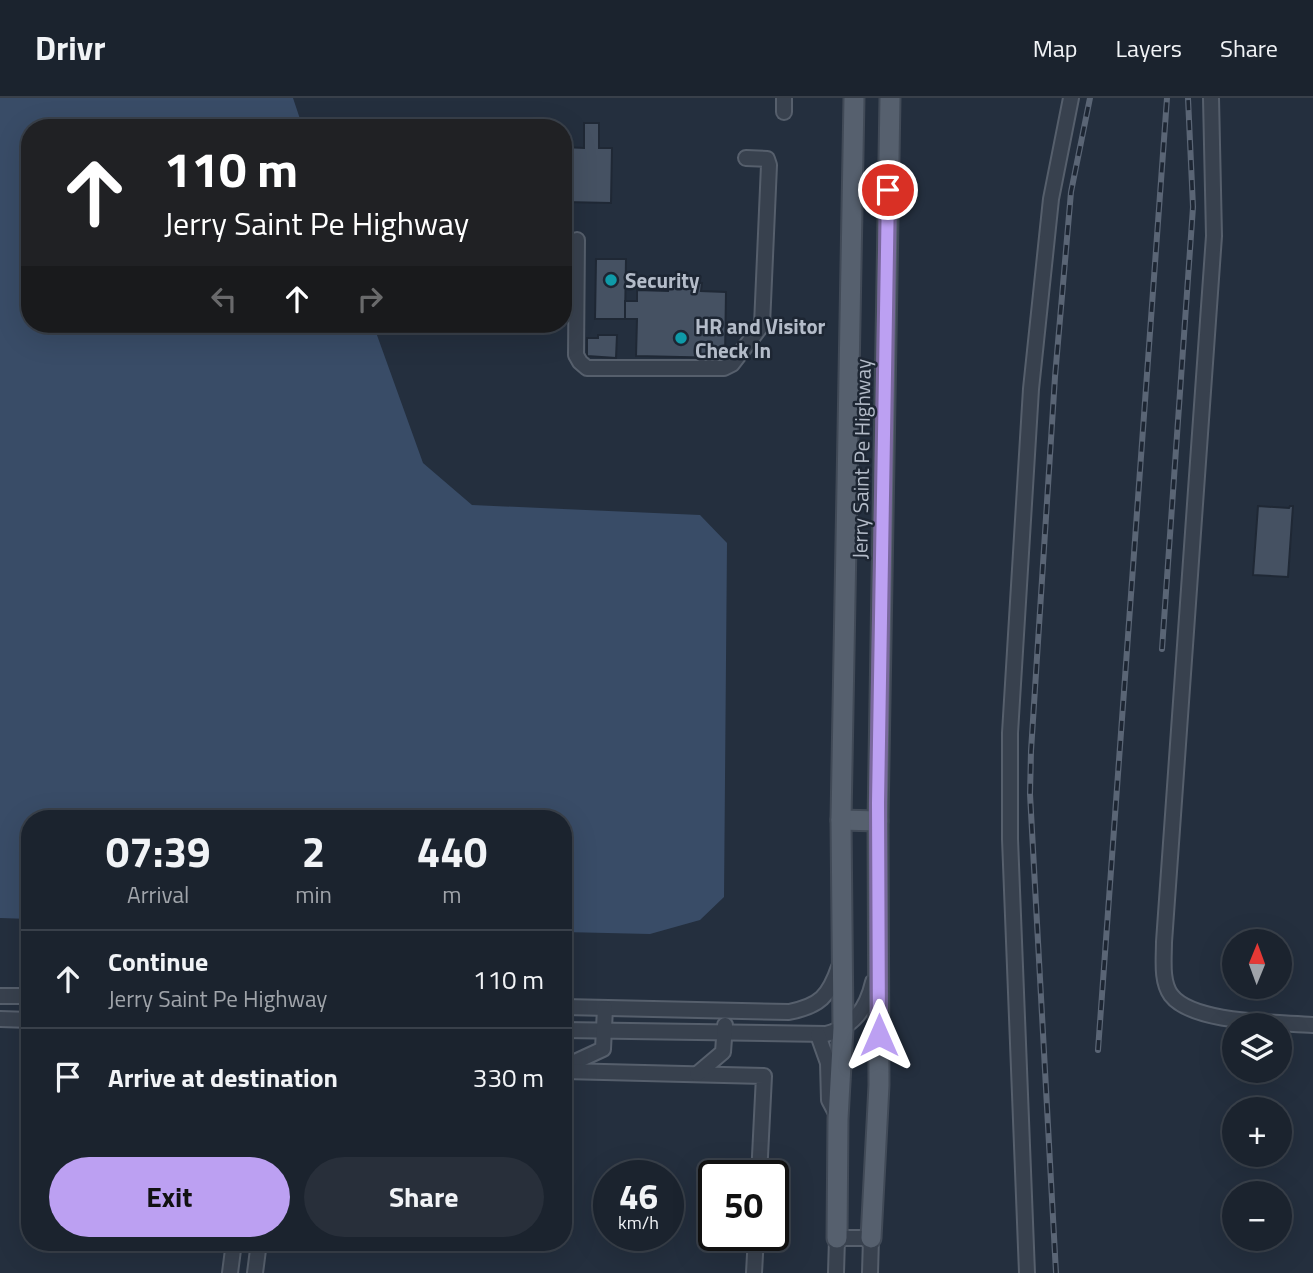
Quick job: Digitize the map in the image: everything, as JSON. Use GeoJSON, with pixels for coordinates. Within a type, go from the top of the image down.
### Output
{"type":"FeatureCollection","features":[{"type":"Feature","properties":{"kind":"main road","name":"Jerry Saint Pe Highway"},"geometry":{"type":"LineString","coordinates":[[837,1238],[838,1119],[843,1028],[841,820],[854,98]]}},
{"type":"Feature","properties":{"kind":"main road","name":"Jerry Saint Pe Highway"},"geometry":{"type":"LineString","coordinates":[[871,1238],[878,1128],[878,821],[890,98]]}},
{"type":"Feature","properties":{"kind":"main road"},"geometry":{"type":"LineString","coordinates":[[841,820],[878,821]]}},
{"type":"Feature","properties":{"kind":"lane"},"geometry":{"type":"LineString","coordinates":[[1027,1273],[1010,839],[1010,733],[1038,311],[1051,199],[1071,98]]}},
{"type":"Feature","properties":{"kind":"lane"},"geometry":{"type":"LineString","coordinates":[[1211,98],[1213,249],[1164,972],[1171,995],[1194,1012],[1313,1025]]}},
{"type":"Feature","properties":{"kind":"lane"},"geometry":{"type":"LineString","coordinates":[[577,240],[576,355],[580,362],[587,368],[724,368],[732,364],[762,325],[769,165],[767,159],[746,158]]}},
{"type":"Feature","properties":{"kind":"lane"},"geometry":{"type":"LineString","coordinates":[[572,1030],[818,1035],[843,1028],[864,1008],[878,960]]}},
{"type":"Feature","properties":{"kind":"lane"},"geometry":{"type":"LineString","coordinates":[[572,1007],[789,1012],[816,1004],[830,989],[841,962]]}},
{"type":"Feature","properties":{"kind":"lane"},"geometry":{"type":"LineString","coordinates":[[0,996],[21,996]]}},
{"type":"Feature","properties":{"kind":"lane"},"geometry":{"type":"LineString","coordinates":[[572,1065],[603,1049],[604,1008]]}},
{"type":"Feature","properties":{"kind":"lane"},"geometry":{"type":"LineString","coordinates":[[697,1074],[723,1052],[725,1011]]}},
{"type":"Feature","properties":{"kind":"lane"},"geometry":{"type":"LineString","coordinates":[[0,1019],[21,1020]]}},
{"type":"Feature","properties":{"kind":"lane"},"geometry":{"type":"LineString","coordinates":[[818,1035],[828,1063],[829,1100],[838,1119]]}},
{"type":"Feature","properties":{"kind":"lane"},"geometry":{"type":"LineString","coordinates":[[572,1069],[764,1076],[760,1160]]}},
{"type":"Feature","properties":{"kind":"lane"},"geometry":{"type":"LineString","coordinates":[[836,1273],[837,1238],[871,1238],[870,1273]]}},
{"type":"Feature","properties":{"kind":"lane"},"geometry":{"type":"LineString","coordinates":[[230,1273],[233,1251]]}},
{"type":"Feature","properties":{"kind":"lane"},"geometry":{"type":"LineString","coordinates":[[255,1273],[258,1251]]}},
{"type":"Feature","properties":{"kind":"lane"},"geometry":{"type":"LineString","coordinates":[[754,1273],[755,1251]]}},
{"type":"Feature","properties":{"kind":"water"},"geometry":{"type":"Polygon","coordinates":[[[0,98],[293,98],[300,119],[21,119],[21,333],[376,333],[423,463],[472,505],[700,515],[727,543],[724,897],[700,920],[650,934],[572,932],[572,810],[21,810],[21,919],[0,918],[0,98]]]}},
{"type":"Feature","properties":{"kind":"building"},"geometry":{"type":"Polygon","coordinates":[[[584,123],[599,123],[599,148],[612,148],[611,203],[572,202],[572,147],[584,148],[584,123]]]}},
{"type":"Feature","properties":{"kind":"building","name":"Security"},"geometry":{"type":"Polygon","coordinates":[[[596,259],[626,259],[625,319],[595,319],[596,259]]]}},
{"type":"Feature","properties":{"kind":"building","name":"HR and Visitor Check In"},"geometry":{"type":"Polygon","coordinates":[[[668,282],[702,283],[701,291],[726,292],[725,358],[636,356],[637,319],[625,319],[625,301],[637,301],[637,290],[668,291],[668,282]]]}},
{"type":"Feature","properties":{"kind":"building"},"geometry":{"type":"Polygon","coordinates":[[[598,335],[617,335],[616,358],[587,356],[587,338],[598,338],[598,335]]]}},
{"type":"Feature","properties":{"kind":"building"},"geometry":{"type":"Polygon","coordinates":[[[1258,506],[1293,506],[1288,577],[1253,575],[1258,506]]]}},
{"type":"Feature","properties":{"kind":"railway"},"geometry":{"type":"LineString","coordinates":[[1056,1273],[1030,794],[1031,751],[1055,377],[1071,192],[1090,98]]}},
{"type":"Feature","properties":{"kind":"railway"},"geometry":{"type":"LineString","coordinates":[[1098,1050],[1167,98]]}},
{"type":"Feature","properties":{"kind":"railway"},"geometry":{"type":"LineString","coordinates":[[1162,649],[1193,207],[1188,98]]}},
{"type":"Feature","properties":{"kind":"place","name":"Security"},"geometry":{"type":"Point","coordinates":[611,280]}},
{"type":"Feature","properties":{"kind":"place","name":"HR and Visitor Check In"},"geometry":{"type":"Point","coordinates":[681,338]}},
{"type":"Feature","properties":{"kind":"route"},"geometry":{"type":"LineString","coordinates":[[879,1035],[878,803],[888,190]]}}]}
